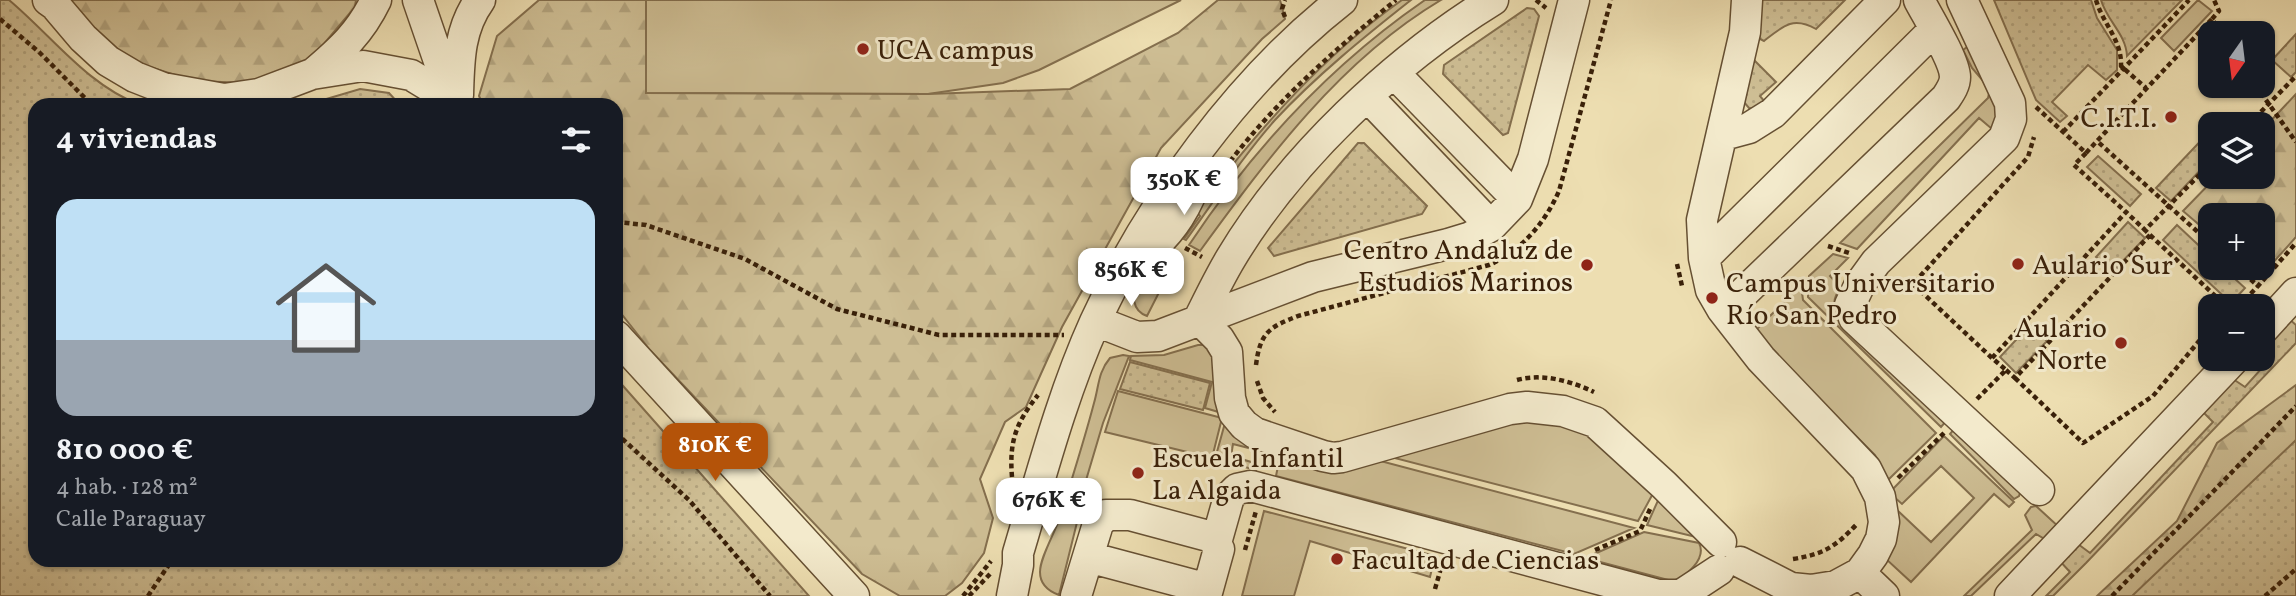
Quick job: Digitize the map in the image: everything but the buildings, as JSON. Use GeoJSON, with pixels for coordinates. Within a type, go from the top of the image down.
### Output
{"type":"FeatureCollection","features":[{"type":"Feature","properties":{"kind":"street"},"geometry":{"type":"LineString","coordinates":[[312,74],[350,42],[365,22],[376,0]]}},
{"type":"Feature","properties":{"kind":"street"},"geometry":{"type":"LineString","coordinates":[[418,0],[440,64],[455,98]]}},
{"type":"Feature","properties":{"kind":"street"},"geometry":{"type":"LineString","coordinates":[[458,98],[462,37],[469,15],[480,0]]}},
{"type":"Feature","properties":{"kind":"street"},"geometry":{"type":"LineString","coordinates":[[1007,594],[1065,401],[1096,321],[1121,272],[1191,159],[1210,135],[1311,25],[1342,0]]}},
{"type":"Feature","properties":{"kind":"street"},"geometry":{"type":"LineString","coordinates":[[1199,320],[1231,257],[1287,178],[1332,130],[1394,72],[1456,23],[1493,0]]}},
{"type":"Feature","properties":{"kind":"street"},"geometry":{"type":"LineString","coordinates":[[1096,321],[1137,337],[1158,336],[1313,277],[1448,244],[1471,237],[1491,226],[1517,198],[1533,159],[1574,0]]}},
{"type":"Feature","properties":{"kind":"street"},"geometry":{"type":"LineString","coordinates":[[1199,320],[1219,339],[1227,352],[1230,398],[1234,413],[1255,433],[1277,442],[1333,458],[1510,409],[1544,408],[1570,413],[1595,422],[1664,485],[1727,558],[1791,588],[1811,590],[1836,586],[1860,573],[1881,539],[1884,522],[1880,497],[1866,470],[1761,359],[1722,309],[1712,289],[1704,258],[1702,220],[1745,32],[1747,0]]}},
{"type":"Feature","properties":{"kind":"street"},"geometry":{"type":"LineString","coordinates":[[1723,135],[1749,128],[1773,113],[1885,0]]}},
{"type":"Feature","properties":{"kind":"street"},"geometry":{"type":"LineString","coordinates":[[1722,309],[1735,301],[1945,98],[1953,87],[1956,76],[1919,0]]}},
{"type":"Feature","properties":{"kind":"street"},"geometry":{"type":"LineString","coordinates":[[1962,0],[2010,103],[2011,119],[2004,138],[1876,262],[1850,305],[1854,318],[2039,490]]}},
{"type":"Feature","properties":{"kind":"street"},"geometry":{"type":"LineString","coordinates":[[52,2],[83,38],[108,61],[135,77],[163,88],[218,98]]}},
{"type":"Feature","properties":{"kind":"street"},"geometry":{"type":"LineString","coordinates":[[1704,258],[1940,41],[1978,32]]}},
{"type":"Feature","properties":{"kind":"street"},"geometry":{"type":"LineString","coordinates":[[230,98],[260,93],[312,74],[363,66],[411,75],[448,98]]}},
{"type":"Feature","properties":{"kind":"street"},"geometry":{"type":"LineString","coordinates":[[1394,72],[1517,198]]}},
{"type":"Feature","properties":{"kind":"street"},"geometry":{"type":"LineString","coordinates":[[1368,97],[1491,226]]}},
{"type":"Feature","properties":{"kind":"street"},"geometry":{"type":"LineString","coordinates":[[2275,315],[2296,293]]}},
{"type":"Feature","properties":{"kind":"street"},"geometry":{"type":"LineString","coordinates":[[623,344],[854,596]]}},
{"type":"Feature","properties":{"kind":"street"},"geometry":{"type":"LineString","coordinates":[[2010,596],[2223,371]]}},
{"type":"Feature","properties":{"kind":"street"},"geometry":{"type":"LineString","coordinates":[[1216,543],[1229,496],[1237,489],[1251,486],[1658,595],[1681,595],[1727,558]]}},
{"type":"Feature","properties":{"kind":"street"},"geometry":{"type":"LineString","coordinates":[[1076,596],[1098,524],[1106,515],[1130,514],[1212,537],[1219,549],[1207,593],[1088,557]]}},
{"type":"Feature","properties":{"kind":"street"},"geometry":{"type":"LineString","coordinates":[[1860,573],[1884,596]]}},
{"type":"Feature","properties":{"kind":"path"},"geometry":{"type":"LineString","coordinates":[[1279,415],[1263,398],[1257,383],[1256,364],[1263,336],[1276,324],[1489,265],[1519,247],[1543,219],[1559,191],[1611,0]]}},
{"type":"Feature","properties":{"kind":"path"},"geometry":{"type":"LineString","coordinates":[[2096,0],[2117,41],[2121,66],[2146,88]]}},
{"type":"Feature","properties":{"kind":"path"},"geometry":{"type":"LineString","coordinates":[[2063,132],[2189,0]]}},
{"type":"Feature","properties":{"kind":"path"},"geometry":{"type":"LineString","coordinates":[[2126,212],[2074,164],[2220,10],[2214,0]]}},
{"type":"Feature","properties":{"kind":"path"},"geometry":{"type":"LineString","coordinates":[[0,19],[39,51],[85,98]]}},
{"type":"Feature","properties":{"kind":"path"},"geometry":{"type":"LineString","coordinates":[[2260,112],[2296,76]]}},
{"type":"Feature","properties":{"kind":"path"},"geometry":{"type":"LineString","coordinates":[[2264,98],[2296,142]]}},
{"type":"Feature","properties":{"kind":"path"},"geometry":{"type":"LineString","coordinates":[[2035,116],[2033,104],[2086,152]]}},
{"type":"Feature","properties":{"kind":"path"},"geometry":{"type":"LineString","coordinates":[[1992,358],[1913,284],[2028,157],[2035,128]]}},
{"type":"Feature","properties":{"kind":"path"},"geometry":{"type":"LineString","coordinates":[[2097,141],[2198,232]]}},
{"type":"Feature","properties":{"kind":"path"},"geometry":{"type":"LineString","coordinates":[[623,223],[646,225],[745,260],[837,309],[850,313],[939,335],[1065,335]]}},
{"type":"Feature","properties":{"kind":"path"},"geometry":{"type":"LineString","coordinates":[[2145,230],[2213,294]]}},
{"type":"Feature","properties":{"kind":"path"},"geometry":{"type":"LineString","coordinates":[[2015,378],[2150,235]]}},
{"type":"Feature","properties":{"kind":"path"},"geometry":{"type":"LineString","coordinates":[[1802,236],[1876,262]]}},
{"type":"Feature","properties":{"kind":"path"},"geometry":{"type":"LineString","coordinates":[[1175,242],[1208,261]]}},
{"type":"Feature","properties":{"kind":"path"},"geometry":{"type":"LineString","coordinates":[[2250,294],[2296,243]]}},
{"type":"Feature","properties":{"kind":"path"},"geometry":{"type":"LineString","coordinates":[[2251,280],[2258,286]]}},
{"type":"Feature","properties":{"kind":"path"},"geometry":{"type":"LineString","coordinates":[[2006,370],[2083,443],[2153,396],[2198,342]]}},
{"type":"Feature","properties":{"kind":"path"},"geometry":{"type":"LineString","coordinates":[[1510,382],[1544,377],[1574,384],[1603,397]]}},
{"type":"Feature","properties":{"kind":"path"},"geometry":{"type":"LineString","coordinates":[[2112,596],[2296,406]]}},
{"type":"Feature","properties":{"kind":"path"},"geometry":{"type":"LineString","coordinates":[[623,439],[689,500],[771,596]]}},
{"type":"Feature","properties":{"kind":"path"},"geometry":{"type":"LineString","coordinates":[[1590,552],[1640,531],[1664,485]]}},
{"type":"Feature","properties":{"kind":"path"},"geometry":{"type":"LineString","coordinates":[[148,596],[167,567]]}},
{"type":"Feature","properties":{"kind":"path"},"geometry":{"type":"LineString","coordinates":[[2265,596],[2296,569]]}},
{"type":"Feature","properties":{"kind":"green space"},"geometry":{"type":"Polygon","coordinates":[[[0,0],[9,0],[86,72],[125,98],[28,98],[28,567],[623,567],[623,386],[809,596],[0,596],[0,0]]]}},
{"type":"Feature","properties":{"kind":"green space"},"geometry":{"type":"Polygon","coordinates":[[[68,0],[356,0],[355,7],[307,64],[250,83],[194,81],[134,62],[93,30],[68,0]]]}},
{"type":"Feature","properties":{"kind":"green space"},"geometry":{"type":"Polygon","coordinates":[[[539,0],[646,0],[646,93],[928,94],[1070,89],[1178,33],[1218,0],[1280,0],[1285,19],[1262,39],[1161,148],[1062,327],[1026,407],[1005,422],[980,479],[993,518],[984,553],[962,583],[945,596],[900,596],[862,574],[650,350],[623,316],[623,98],[480,98],[497,36],[539,0]]]}},
{"type":"Feature","properties":{"kind":"green space","name":"UCA campus"},"geometry":{"type":"Polygon","coordinates":[[[646,0],[1181,0],[1039,70],[1003,83],[928,94],[645,93],[646,0]]]}},
{"type":"Feature","properties":{"kind":"green space"},"geometry":{"type":"Polygon","coordinates":[[[1402,0],[1411,0],[1324,72],[1275,120],[1186,240],[1184,239],[1200,216],[1196,211],[1266,125],[1344,46],[1402,0]]]}},
{"type":"Feature","properties":{"kind":"green space"},"geometry":{"type":"Polygon","coordinates":[[[1425,0],[1441,0],[1404,24],[1338,81],[1252,181],[1200,251],[1189,245],[1239,176],[1295,111],[1357,53],[1425,0]]]}},
{"type":"Feature","properties":{"kind":"green space"},"geometry":{"type":"Polygon","coordinates":[[[1757,0],[1845,0],[1816,29],[1801,23],[1789,24],[1764,41],[1756,37],[1757,0]]]}},
{"type":"Feature","properties":{"kind":"green space"},"geometry":{"type":"Polygon","coordinates":[[[1994,0],[2091,0],[2097,18],[2117,50],[2117,70],[2106,80],[2088,65],[2052,102],[2067,116],[2060,122],[2036,100],[1994,0]]]}},
{"type":"Feature","properties":{"kind":"green space"},"geometry":{"type":"Polygon","coordinates":[[[2101,0],[2182,0],[2127,56],[2120,34],[2101,0]]]}},
{"type":"Feature","properties":{"kind":"green space"},"geometry":{"type":"Polygon","coordinates":[[[2198,0],[2212,11],[2202,21],[2198,21],[2198,26],[2174,51],[2161,38],[2198,0]]]}},
{"type":"Feature","properties":{"kind":"green space"},"geometry":{"type":"Polygon","coordinates":[[[1527,8],[1534,9],[1539,16],[1508,133],[1503,135],[1443,74],[1444,65],[1527,8]]]}},
{"type":"Feature","properties":{"kind":"green space"},"geometry":{"type":"Polygon","coordinates":[[[2296,34],[2296,72],[2291,77],[2275,63],[2275,57],[2296,34]]]}},
{"type":"Feature","properties":{"kind":"green space"},"geometry":{"type":"Polygon","coordinates":[[[1967,47],[1976,48],[2002,107],[1992,129],[1979,118],[1857,249],[1840,243],[1988,98],[1990,89],[1972,68],[1963,50],[1967,47]]]}},
{"type":"Feature","properties":{"kind":"green space"},"geometry":{"type":"Polygon","coordinates":[[[1752,58],[1776,82],[1760,96],[1765,102],[1756,109],[1749,108],[1743,101],[1752,58]]]}},
{"type":"Feature","properties":{"kind":"green space"},"geometry":{"type":"Polygon","coordinates":[[[360,89],[389,93],[394,98],[330,98],[360,89]]]}},
{"type":"Feature","properties":{"kind":"green space"},"geometry":{"type":"Polygon","coordinates":[[[2296,94],[2296,237],[2275,260],[2275,203],[2198,203],[2198,224],[2183,211],[2204,189],[2275,189],[2275,116],[2296,94]]]}},
{"type":"Feature","properties":{"kind":"green space"},"geometry":{"type":"Polygon","coordinates":[[[1358,143],[1364,143],[1427,206],[1422,214],[1274,256],[1268,248],[1358,143]]]}},
{"type":"Feature","properties":{"kind":"green space"},"geometry":{"type":"Polygon","coordinates":[[[2198,144],[2198,173],[2171,201],[2156,188],[2198,144]]]}},
{"type":"Feature","properties":{"kind":"green space"},"geometry":{"type":"Polygon","coordinates":[[[2098,156],[2141,194],[2130,206],[2087,167],[2098,156]]]}},
{"type":"Feature","properties":{"kind":"green space"},"geometry":{"type":"Polygon","coordinates":[[[2128,222],[2145,238],[2112,272],[2096,257],[2128,222]]]}},
{"type":"Feature","properties":{"kind":"green space"},"geometry":{"type":"Polygon","coordinates":[[[2177,225],[2198,245],[2198,272],[2163,240],[2177,225]]]}},
{"type":"Feature","properties":{"kind":"green space"},"geometry":{"type":"Polygon","coordinates":[[[1173,249],[1179,253],[1147,316],[1142,314],[1134,302],[1135,293],[1142,285],[1159,279],[1173,249]]]}},
{"type":"Feature","properties":{"kind":"green space"},"geometry":{"type":"Polygon","coordinates":[[[1833,254],[1848,258],[1830,276],[1841,288],[1834,302],[1838,316],[1947,420],[1941,427],[1808,297],[1809,276],[1833,254]]]}},
{"type":"Feature","properties":{"kind":"green space"},"geometry":{"type":"Polygon","coordinates":[[[2206,280],[2236,280],[2245,288],[2239,294],[2221,294],[2206,280]]]}},
{"type":"Feature","properties":{"kind":"green space"},"geometry":{"type":"Polygon","coordinates":[[[1801,285],[1803,300],[1936,433],[1888,480],[1875,455],[1758,338],[1756,330],[1801,285]]]}},
{"type":"Feature","properties":{"kind":"green space"},"geometry":{"type":"Polygon","coordinates":[[[2288,318],[2296,325],[2296,343],[2275,365],[2275,333],[2288,318]]]}},
{"type":"Feature","properties":{"kind":"green space"},"geometry":{"type":"Polygon","coordinates":[[[2030,325],[2047,341],[2016,373],[2000,357],[2030,325]]]}},
{"type":"Feature","properties":{"kind":"green space"},"geometry":{"type":"Polygon","coordinates":[[[1206,345],[1213,350],[1222,413],[1205,408],[1212,382],[1130,360],[1131,356],[1164,355],[1206,345]]]}},
{"type":"Feature","properties":{"kind":"green space"},"geometry":{"type":"Polygon","coordinates":[[[1129,356],[1103,423],[1084,487],[1059,595],[1048,589],[1041,580],[1042,559],[1060,517],[1101,374],[1110,358],[1129,356]]]}},
{"type":"Feature","properties":{"kind":"green space"},"geometry":{"type":"Polygon","coordinates":[[[1130,362],[1210,383],[1203,410],[1120,389],[1130,362]]]}},
{"type":"Feature","properties":{"kind":"green space"},"geometry":{"type":"Polygon","coordinates":[[[2259,371],[2269,371],[2086,563],[2053,596],[2046,596],[2070,572],[2058,559],[2074,541],[2090,553],[2213,422],[2202,411],[2233,379],[2245,387],[2259,371]]]}},
{"type":"Feature","properties":{"kind":"green space"},"geometry":{"type":"Polygon","coordinates":[[[2296,385],[2296,596],[2097,596],[2177,521],[2217,443],[2296,385]]]}},
{"type":"Feature","properties":{"kind":"green space"},"geometry":{"type":"Polygon","coordinates":[[[1118,391],[1222,418],[1212,458],[1105,432],[1118,391]]]}},
{"type":"Feature","properties":{"kind":"green space"},"geometry":{"type":"Polygon","coordinates":[[[1519,415],[1585,426],[1656,488],[1638,521],[1383,455],[1519,415]]]}},
{"type":"Feature","properties":{"kind":"green space"},"geometry":{"type":"Polygon","coordinates":[[[1225,423],[1268,453],[1233,444],[1231,456],[1258,464],[1256,470],[1215,459],[1225,423]]]}},
{"type":"Feature","properties":{"kind":"green space"},"geometry":{"type":"Polygon","coordinates":[[[1955,428],[2021,490],[2019,496],[2014,499],[1950,434],[1955,428]]]}},
{"type":"Feature","properties":{"kind":"green space"},"geometry":{"type":"Polygon","coordinates":[[[1944,436],[2014,502],[2009,507],[1994,494],[1911,582],[1886,559],[1896,509],[1931,542],[1974,498],[1941,466],[1902,504],[1893,496],[1891,491],[1944,436]]]}},
{"type":"Feature","properties":{"kind":"green space"},"geometry":{"type":"Polygon","coordinates":[[[2296,440],[2296,596],[2132,596],[2296,440]]]}},
{"type":"Feature","properties":{"kind":"green space"},"geometry":{"type":"Polygon","coordinates":[[[1280,456],[1373,459],[1634,528],[1574,554],[1276,476],[1280,456]]]}},
{"type":"Feature","properties":{"kind":"green space"},"geometry":{"type":"Polygon","coordinates":[[[1660,496],[1700,538],[1647,525],[1660,496]]]}},
{"type":"Feature","properties":{"kind":"green space"},"geometry":{"type":"Polygon","coordinates":[[[2036,506],[2060,528],[2048,541],[2036,534],[1971,596],[1964,596],[2032,530],[2025,515],[2031,507],[2036,506]]]}},
{"type":"Feature","properties":{"kind":"green space"},"geometry":{"type":"Polygon","coordinates":[[[1264,511],[1435,556],[1430,577],[1310,541],[1294,596],[1242,596],[1264,511]]]}},
{"type":"Feature","properties":{"kind":"green space"},"geometry":{"type":"Polygon","coordinates":[[[1644,532],[1699,543],[1701,549],[1698,561],[1689,572],[1672,581],[1585,558],[1644,532]]]}},
{"type":"Feature","properties":{"kind":"place","name":"UCA campus"},"geometry":{"type":"Point","coordinates":[863,49]}},
{"type":"Feature","properties":{"kind":"place","name":"C.I.T.I."},"geometry":{"type":"Point","coordinates":[2171,117]}},
{"type":"Feature","properties":{"kind":"place","name":"Aulario Sur"},"geometry":{"type":"Point","coordinates":[2018,264]}},
{"type":"Feature","properties":{"kind":"place","name":"Centro Andaluz de Estudios Marinos"},"geometry":{"type":"Point","coordinates":[1587,265]}},
{"type":"Feature","properties":{"kind":"place","name":"Campus Universitario Río San Pedro"},"geometry":{"type":"Point","coordinates":[1712,298]}},
{"type":"Feature","properties":{"kind":"place","name":"Aulario Norte"},"geometry":{"type":"Point","coordinates":[2121,343]}},
{"type":"Feature","properties":{"kind":"place","name":"Escuela Infantil La Algaida"},"geometry":{"type":"Point","coordinates":[1138,473]}},
{"type":"Feature","properties":{"kind":"place","name":"Facultad de Ciencias"},"geometry":{"type":"Point","coordinates":[1337,559]}}]}
